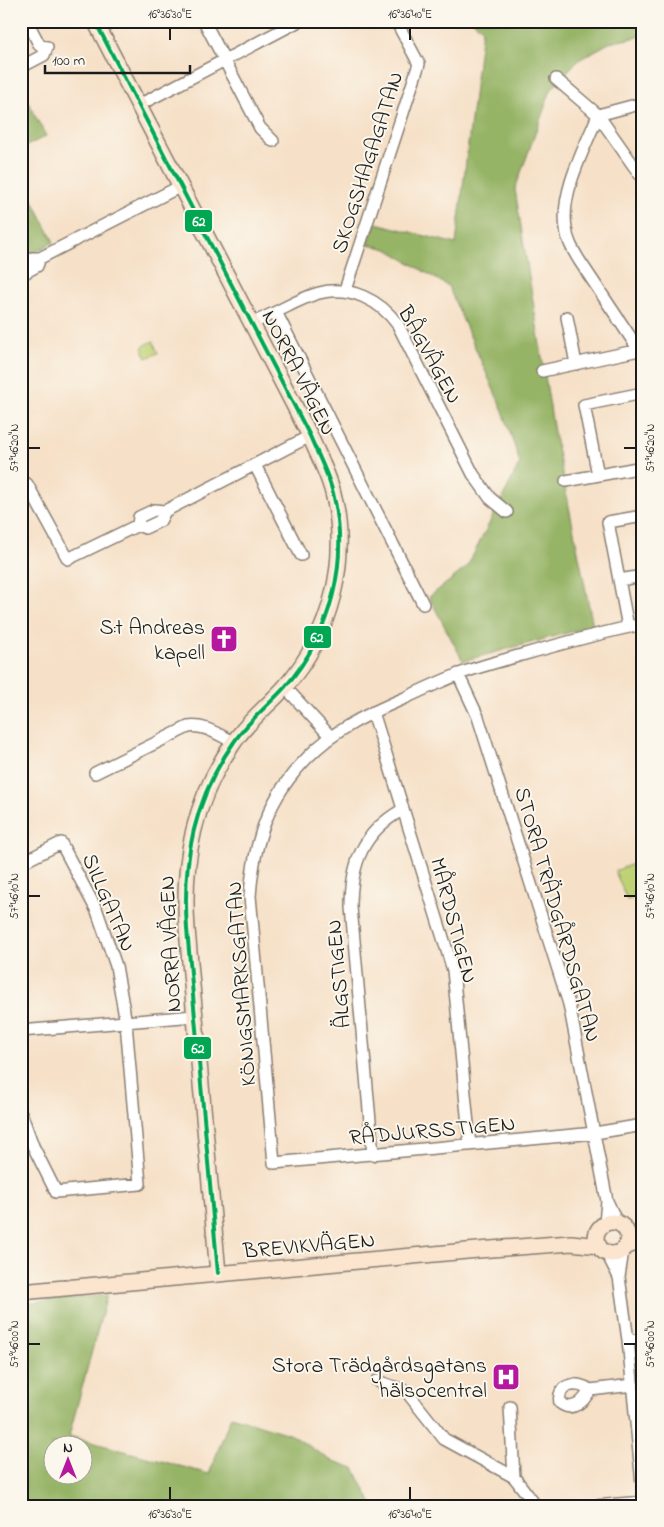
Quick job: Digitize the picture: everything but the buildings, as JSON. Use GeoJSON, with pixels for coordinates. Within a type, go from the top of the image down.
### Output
{"type":"FeatureCollection","features":[{"type":"Feature","properties":{"kind":"street"},"geometry":{"type":"LineString","coordinates":[[21,67],[44,55],[47,47],[40,46],[27,21]]}},
{"type":"Feature","properties":{"kind":"street","name":"NORRA VÄGEN"},"geometry":{"type":"LineString","coordinates":[[96,21],[310,436],[330,483],[337,514],[339,557],[337,580],[324,625],[301,666],[285,686],[252,719],[234,742],[212,779],[193,828],[188,854],[185,905],[218,1273]]}},
{"type":"Feature","properties":{"kind":"street"},"geometry":{"type":"LineString","coordinates":[[204,21],[260,128],[273,141]]}},
{"type":"Feature","properties":{"kind":"street"},"geometry":{"type":"LineString","coordinates":[[139,105],[299,21]]}},
{"type":"Feature","properties":{"kind":"street","name":"SKOGSHAGAGATAN"},"geometry":{"type":"LineString","coordinates":[[345,290],[419,64],[396,21]]}},
{"type":"Feature","properties":{"kind":"street"},"geometry":{"type":"LineString","coordinates":[[556,79],[598,115],[643,179]]}},
{"type":"Feature","properties":{"kind":"street"},"geometry":{"type":"LineString","coordinates":[[598,115],[643,103]]}},
{"type":"Feature","properties":{"kind":"street"},"geometry":{"type":"LineString","coordinates":[[542,371],[641,353],[578,260],[570,244],[566,229],[564,214],[566,197],[598,115]]}},
{"type":"Feature","properties":{"kind":"street"},"geometry":{"type":"LineString","coordinates":[[21,263],[32,258],[40,258],[181,186]]}},
{"type":"Feature","properties":{"kind":"street"},"geometry":{"type":"LineString","coordinates":[[21,275],[37,266],[40,258]]}},
{"type":"Feature","properties":{"kind":"street","name":"BÅGVÄGEN"},"geometry":{"type":"LineString","coordinates":[[251,324],[318,293],[345,290],[371,300],[390,314],[398,325],[473,474],[490,498],[507,512]]}},
{"type":"Feature","properties":{"kind":"street"},"geometry":{"type":"LineString","coordinates":[[276,312],[423,604]]}},
{"type":"Feature","properties":{"kind":"street"},"geometry":{"type":"LineString","coordinates":[[567,317],[576,364]]}},
{"type":"Feature","properties":{"kind":"street"},"geometry":{"type":"LineString","coordinates":[[598,475],[584,405],[643,392]]}},
{"type":"Feature","properties":{"kind":"street"},"geometry":{"type":"LineString","coordinates":[[21,483],[27,484],[68,559],[138,525],[140,517],[154,510],[165,511],[310,436]]}},
{"type":"Feature","properties":{"kind":"street"},"geometry":{"type":"LineString","coordinates":[[255,465],[301,555]]}},
{"type":"Feature","properties":{"kind":"street"},"geometry":{"type":"LineString","coordinates":[[566,481],[643,467]]}},
{"type":"Feature","properties":{"kind":"street"},"geometry":{"type":"LineString","coordinates":[[628,627],[608,522],[643,516]]}},
{"type":"Feature","properties":{"kind":"street"},"geometry":{"type":"LineString","coordinates":[[619,580],[643,576]]}},
{"type":"Feature","properties":{"kind":"street","name":"KÖNIGSMARKSGATAN"},"geometry":{"type":"LineString","coordinates":[[274,1163],[250,896],[252,866],[264,827],[277,797],[308,757],[330,736],[373,712],[458,674],[599,633],[643,624]]}},
{"type":"Feature","properties":{"kind":"street","name":"STORA TRÄDGÅRDSGATAN"},"geometry":{"type":"LineString","coordinates":[[458,674],[478,717],[569,1004],[595,1133],[611,1226]]}},
{"type":"Feature","properties":{"kind":"street"},"geometry":{"type":"LineString","coordinates":[[285,686],[330,736]]}},
{"type":"Feature","properties":{"kind":"street","name":"MÅRDSTIGEN"},"geometry":{"type":"LineString","coordinates":[[373,712],[453,970],[470,1145]]}},
{"type":"Feature","properties":{"kind":"street"},"geometry":{"type":"LineString","coordinates":[[95,773],[188,727],[205,727],[234,742]]}},
{"type":"Feature","properties":{"kind":"street","name":"ÄLGSTIGEN"},"geometry":{"type":"LineString","coordinates":[[373,1155],[351,907],[351,888],[354,872],[367,841],[387,819],[402,810]]}},
{"type":"Feature","properties":{"kind":"street","name":"SILLGATAN"},"geometry":{"type":"LineString","coordinates":[[21,863],[61,843],[97,911],[108,938],[121,989],[126,1023]]}},
{"type":"Feature","properties":{"kind":"street"},"geometry":{"type":"LineString","coordinates":[[21,1031],[194,1016]]}},
{"type":"Feature","properties":{"kind":"street"},"geometry":{"type":"LineString","coordinates":[[21,1113],[56,1192],[140,1184],[126,1023]]}},
{"type":"Feature","properties":{"kind":"street","name":"RÅDJURSSTIGEN"},"geometry":{"type":"LineString","coordinates":[[274,1163],[595,1133],[643,1126]]}},
{"type":"Feature","properties":{"kind":"street"},"geometry":{"type":"LineString","coordinates":[[611,1226],[643,1232]]}},
{"type":"Feature","properties":{"kind":"street"},"geometry":{"type":"LineString","coordinates":[[611,1226],[628,1237],[619,1277],[633,1385],[643,1494]]}},
{"type":"Feature","properties":{"kind":"street"},"geometry":{"type":"LineString","coordinates":[[611,1226],[597,1238],[619,1277]]}},
{"type":"Feature","properties":{"kind":"street","name":"BREVIKVÄGEN"},"geometry":{"type":"LineString","coordinates":[[21,1292],[571,1242],[611,1226]]}},
{"type":"Feature","properties":{"kind":"street"},"geometry":{"type":"LineString","coordinates":[[603,1249],[618,1253],[643,1240]]}},
{"type":"Feature","properties":{"kind":"street","name":"BREVIKVÄGEN"},"geometry":{"type":"LineString","coordinates":[[571,1242],[603,1249]]}},
{"type":"Feature","properties":{"kind":"street"},"geometry":{"type":"LineString","coordinates":[[628,1340],[643,1341]]}},
{"type":"Feature","properties":{"kind":"street"},"geometry":{"type":"LineString","coordinates":[[377,1380],[406,1391],[444,1439],[514,1477],[536,1506]]}},
{"type":"Feature","properties":{"kind":"street"},"geometry":{"type":"LineString","coordinates":[[590,1390],[633,1385]]}},
{"type":"Feature","properties":{"kind":"street"},"geometry":{"type":"LineString","coordinates":[[510,1407],[514,1477]]}},
{"type":"Feature","properties":{"kind":"street"},"geometry":{"type":"LineString","coordinates":[[595,1506],[643,1502]]}},
{"type":"Feature","properties":{"kind":"green space"},"geometry":{"type":"Polygon","coordinates":[[[473,21],[643,21],[643,36],[609,43],[577,61],[551,90],[515,189],[554,432],[593,626],[463,661],[429,597],[467,567],[520,463],[503,411],[448,286],[387,249],[368,244],[376,223],[456,244],[482,29],[473,21]]]}},
{"type":"Feature","properties":{"kind":"green space"},"geometry":{"type":"Polygon","coordinates":[[[21,89],[46,136],[21,149],[21,89]]]}},
{"type":"Feature","properties":{"kind":"green space"},"geometry":{"type":"Polygon","coordinates":[[[21,177],[54,242],[33,253],[21,253],[21,177]]]}},
{"type":"Feature","properties":{"kind":"green space"},"geometry":{"type":"Polygon","coordinates":[[[153,341],[158,353],[147,358],[142,347],[153,341]]]}},
{"type":"Feature","properties":{"kind":"green space"},"geometry":{"type":"Polygon","coordinates":[[[643,860],[643,895],[627,900],[615,871],[643,860]]]}},
{"type":"Feature","properties":{"kind":"green space"},"geometry":{"type":"Polygon","coordinates":[[[107,1295],[70,1434],[42,1434],[42,1484],[92,1484],[92,1442],[209,1474],[231,1416],[292,1435],[330,1460],[354,1468],[373,1506],[21,1506],[21,1304],[107,1295]]]}},
{"type":"Feature","properties":{"kind":"transit line","name":"62"},"geometry":{"type":"LineString","coordinates":[[95,21],[310,436],[326,471],[338,519],[339,545],[337,570],[333,596],[325,620],[301,666],[285,687],[240,734],[220,764],[200,808],[189,855],[186,903],[187,929],[218,1273]]}},
{"type":"Feature","properties":{"kind":"place","name":"S:t Andreas kapell"},"geometry":{"type":"Point","coordinates":[224,639]}},
{"type":"Feature","properties":{"kind":"place","name":"Stora Trädgårdsgatans hälsocentral"},"geometry":{"type":"Point","coordinates":[506,1377]}}]}
